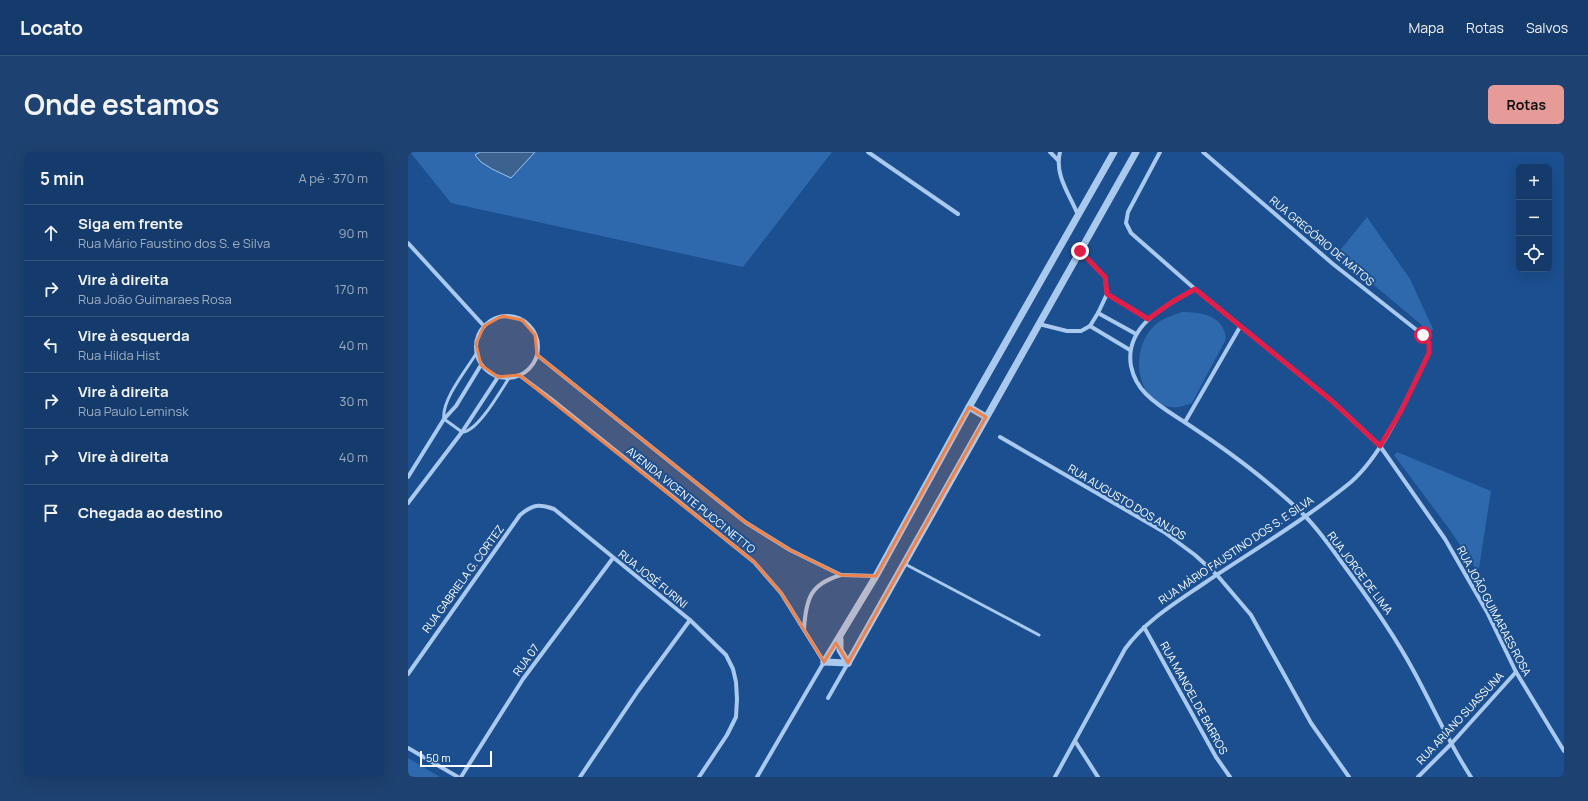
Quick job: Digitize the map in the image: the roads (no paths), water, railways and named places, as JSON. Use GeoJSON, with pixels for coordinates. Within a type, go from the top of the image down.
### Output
{"type":"FeatureCollection","features":[{"type":"Feature","properties":{"kind":"street"},"geometry":{"type":"LineString","coordinates":[[868,152],[958,214]]}},
{"type":"Feature","properties":{"kind":"street"},"geometry":{"type":"LineString","coordinates":[[1050,152],[1058,160]]}},
{"type":"Feature","properties":{"kind":"street"},"geometry":{"type":"LineString","coordinates":[[1060,152],[1058,160],[1062,180],[1078,215]]}},
{"type":"Feature","properties":{"kind":"street"},"geometry":{"type":"LineString","coordinates":[[756,777],[876,576],[969,407],[1114,152]]}},
{"type":"Feature","properties":{"kind":"street"},"geometry":{"type":"LineString","coordinates":[[828,698],[1136,152]]}},
{"type":"Feature","properties":{"kind":"street","name":"RUA JOÃO GUIMARAES ROSA"},"geometry":{"type":"LineString","coordinates":[[1160,152],[1128,212],[1126,223],[1131,233],[1240,327],[1332,401],[1380,446],[1445,540],[1487,612],[1516,672],[1564,751]]}},
{"type":"Feature","properties":{"kind":"street","name":"RUA GREGÓRIO DE MATOS"},"geometry":{"type":"LineString","coordinates":[[1203,152],[1333,264],[1423,335],[1429,343]]}},
{"type":"Feature","properties":{"kind":"street"},"geometry":{"type":"LineString","coordinates":[[408,243],[484,326]]}},
{"type":"Feature","properties":{"kind":"street"},"geometry":{"type":"LineString","coordinates":[[1039,324],[1067,331],[1081,331],[1090,326],[1098,313],[1107,294],[1105,277],[1080,251]]}},
{"type":"Feature","properties":{"kind":"street"},"geometry":{"type":"LineString","coordinates":[[1090,326],[1130,350],[1136,334],[1148,319],[1172,302],[1195,289]]}},
{"type":"Feature","properties":{"kind":"street"},"geometry":{"type":"LineString","coordinates":[[1107,294],[1148,319]]}},
{"type":"Feature","properties":{"kind":"street"},"geometry":{"type":"LineString","coordinates":[[1098,313],[1136,334]]}},
{"type":"Feature","properties":{"kind":"street"},"geometry":{"type":"LineString","coordinates":[[502,316],[522,320],[530,326],[538,345],[537,355],[527,370],[520,375],[509,378],[498,377],[481,364],[476,354],[477,339],[484,326],[492,320],[502,316]]}},
{"type":"Feature","properties":{"kind":"street"},"geometry":{"type":"LineString","coordinates":[[1185,422],[1240,327]]}},
{"type":"Feature","properties":{"kind":"street","name":"RUA MÁRIO FAUSTINO DOS S. E SILVA"},"geometry":{"type":"LineString","coordinates":[[1056,777],[1125,649],[1144,627],[1156,616],[1305,516],[1351,481],[1366,466],[1380,446],[1407,398],[1429,353],[1429,343]]}},
{"type":"Feature","properties":{"kind":"street","name":"RUA JORGE DE LIMA"},"geometry":{"type":"LineString","coordinates":[[1130,350],[1131,366],[1137,383],[1145,393],[1157,404],[1236,458],[1305,516],[1336,554],[1387,625],[1412,668],[1451,744],[1471,777]]}},
{"type":"Feature","properties":{"kind":"street","name":"AVENIDA VICENTE PUCCI NETTO"},"geometry":{"type":"LineString","coordinates":[[537,355],[745,522],[790,550],[841,575],[876,576]]}},
{"type":"Feature","properties":{"kind":"street"},"geometry":{"type":"LineString","coordinates":[[408,477],[444,419],[456,406],[481,364]]}},
{"type":"Feature","properties":{"kind":"street","name":"AVENIDA VICENTE PUCCI NETTO"},"geometry":{"type":"LineString","coordinates":[[520,375],[754,562],[781,593],[824,662]]}},
{"type":"Feature","properties":{"kind":"street"},"geometry":{"type":"LineString","coordinates":[[408,503],[462,432],[498,377]]}},
{"type":"Feature","properties":{"kind":"street"},"geometry":{"type":"LineString","coordinates":[[969,407],[986,417]]}},
{"type":"Feature","properties":{"kind":"street","name":"RUA AUGUSTO DOS ANJOS"},"geometry":{"type":"LineString","coordinates":[[1000,438],[1164,532],[1195,555],[1217,575],[1251,615],[1311,723],[1349,777]]}},
{"type":"Feature","properties":{"kind":"street","name":"RUA JOSÉ FURINI"},"geometry":{"type":"LineString","coordinates":[[541,505],[554,509],[690,620],[726,655],[733,669],[736,682],[738,700],[736,717],[727,735],[700,777]]}},
{"type":"Feature","properties":{"kind":"street","name":"RUA GABRIELA G. CORTEZ"},"geometry":{"type":"LineString","coordinates":[[408,674],[520,515],[529,507],[541,505]]}},
{"type":"Feature","properties":{"kind":"street","name":"RUA 07"},"geometry":{"type":"LineString","coordinates":[[461,777],[523,679],[613,558]]}},
{"type":"Feature","properties":{"kind":"street"},"geometry":{"type":"LineString","coordinates":[[804,629],[805,611],[813,591],[828,579],[841,575]]}},
{"type":"Feature","properties":{"kind":"street"},"geometry":{"type":"LineString","coordinates":[[580,777],[638,691],[690,620]]}},
{"type":"Feature","properties":{"kind":"street","name":"RUA MANOEL DE BARROS"},"geometry":{"type":"LineString","coordinates":[[1144,627],[1216,757],[1230,777]]}},
{"type":"Feature","properties":{"kind":"street"},"geometry":{"type":"LineString","coordinates":[[840,637],[840,650],[848,663]]}},
{"type":"Feature","properties":{"kind":"street"},"geometry":{"type":"LineString","coordinates":[[824,662],[848,663]]}},
{"type":"Feature","properties":{"kind":"street","name":"RUA ARIANO SUASSUNA"},"geometry":{"type":"LineString","coordinates":[[1418,777],[1451,744],[1516,672]]}},
{"type":"Feature","properties":{"kind":"street"},"geometry":{"type":"LineString","coordinates":[[1075,741],[1098,777]]}},
{"type":"Feature","properties":{"kind":"street"},"geometry":{"type":"LineString","coordinates":[[408,748],[458,777]]}},
{"type":"Feature","properties":{"kind":"lane"},"geometry":{"type":"LineString","coordinates":[[476,354],[444,408],[444,419],[462,432],[469,431],[485,415],[509,378]]}},
{"type":"Feature","properties":{"kind":"lane"},"geometry":{"type":"LineString","coordinates":[[903,563],[1039,635]]}}]}
